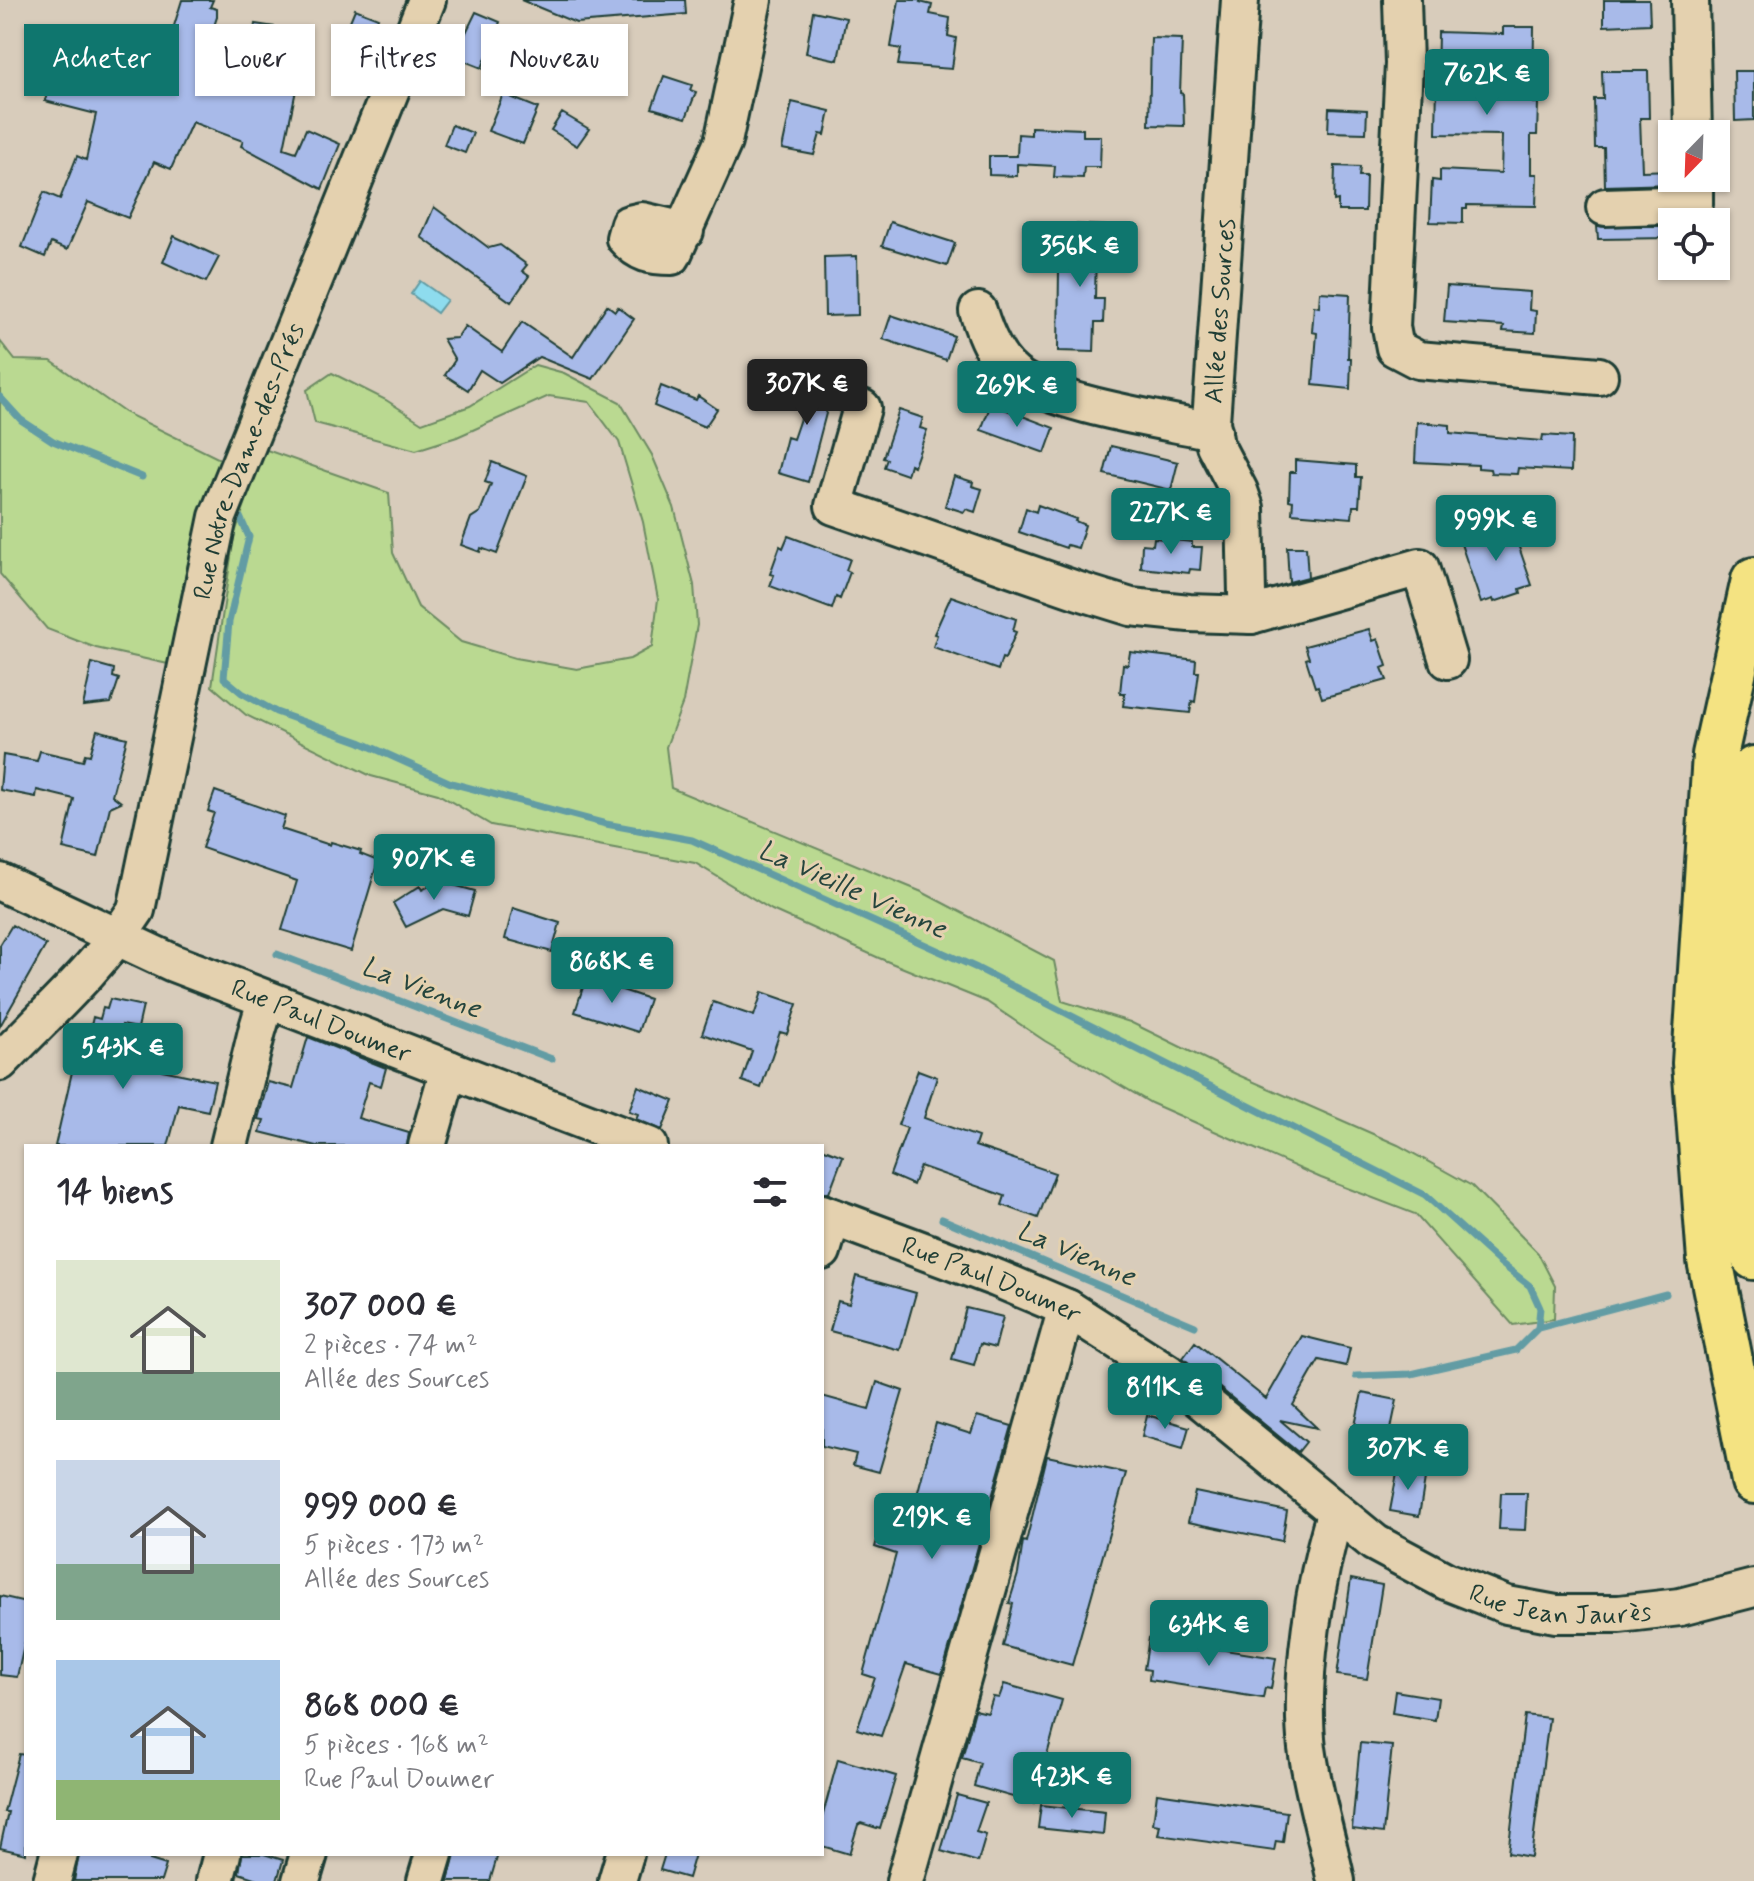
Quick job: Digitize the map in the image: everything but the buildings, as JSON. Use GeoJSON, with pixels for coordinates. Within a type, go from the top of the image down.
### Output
{"type":"FeatureCollection","features":[{"type":"Feature","properties":{"kind":"highway"},"geometry":{"type":"LineString","coordinates":[[1754,580],[1715,755],[1695,1063],[1710,1260],[1754,1481]]}},
{"type":"Feature","properties":{"kind":"highway"},"geometry":{"type":"LineString","coordinates":[[1754,769],[1743,873],[1738,976],[1738,1075],[1744,1175],[1754,1257]]}},
{"type":"Feature","properties":{"kind":"street","name":"Rue Notre-Dame-des-Prés"},"geometry":{"type":"LineString","coordinates":[[0,1062],[118,937],[136,910],[218,517],[427,0]]}},
{"type":"Feature","properties":{"kind":"street"},"geometry":{"type":"LineString","coordinates":[[685,231],[723,142],[753,0]]}},
{"type":"Feature","properties":{"kind":"street","name":"Allée des Sources"},"geometry":{"type":"LineString","coordinates":[[1240,0],[1211,422],[1215,445],[1245,508],[1247,594],[1251,615]]}},
{"type":"Feature","properties":{"kind":"street"},"geometry":{"type":"LineString","coordinates":[[1402,0],[1404,64],[1391,327],[1395,348],[1418,360],[1599,376]]}},
{"type":"Feature","properties":{"kind":"street"},"geometry":{"type":"LineString","coordinates":[[1690,0],[1693,120]]}},
{"type":"Feature","properties":{"kind":"street"},"geometry":{"type":"LineString","coordinates":[[1605,207],[1694,204],[1694,192]]}},
{"type":"Feature","properties":{"kind":"street"},"geometry":{"type":"LineString","coordinates":[[978,311],[984,332],[998,356],[1016,375],[1044,390],[1082,402],[1213,431]]}},
{"type":"Feature","properties":{"kind":"street"},"geometry":{"type":"LineString","coordinates":[[862,408],[834,506],[1131,607],[1251,615],[1420,567],[1448,660]]}},
{"type":"Feature","properties":{"kind":"street","name":"Rue Paul Doumer"},"geometry":{"type":"LineString","coordinates":[[0,882],[173,963],[266,1001],[644,1144]]}},
{"type":"Feature","properties":{"kind":"street"},"geometry":{"type":"LineString","coordinates":[[230,1144],[266,1001]]}},
{"type":"Feature","properties":{"kind":"street"},"geometry":{"type":"LineString","coordinates":[[428,1144],[449,1069]]}},
{"type":"Feature","properties":{"kind":"street","name":"Rue Paul Doumer"},"geometry":{"type":"LineString","coordinates":[[827,1215],[1067,1308],[1168,1373],[1375,1543]]}},
{"type":"Feature","properties":{"kind":"street"},"geometry":{"type":"LineString","coordinates":[[824,1237],[827,1215]]}},
{"type":"Feature","properties":{"kind":"street"},"geometry":{"type":"LineString","coordinates":[[905,1881],[1067,1308]]}},
{"type":"Feature","properties":{"kind":"street"},"geometry":{"type":"LineString","coordinates":[[1336,1511],[1329,1532],[1307,1652],[1305,1703],[1307,1749],[1336,1881]]}},
{"type":"Feature","properties":{"kind":"street","name":"Rue Jean Jaurès"},"geometry":{"type":"LineString","coordinates":[[1375,1543],[1446,1581],[1507,1605],[1556,1614],[1619,1614],[1680,1607],[1754,1588]]}},
{"type":"Feature","properties":{"kind":"street"},"geometry":{"type":"LineString","coordinates":[[52,1881],[58,1856]]}},
{"type":"Feature","properties":{"kind":"street"},"geometry":{"type":"LineString","coordinates":[[215,1881],[221,1856]]}},
{"type":"Feature","properties":{"kind":"street"},"geometry":{"type":"LineString","coordinates":[[301,1881],[308,1856]]}},
{"type":"Feature","properties":{"kind":"street"},"geometry":{"type":"LineString","coordinates":[[426,1881],[433,1856]]}},
{"type":"Feature","properties":{"kind":"street"},"geometry":{"type":"LineString","coordinates":[[617,1881],[624,1856]]}},
{"type":"Feature","properties":{"kind":"green space"},"geometry":{"type":"Polygon","coordinates":[[[0,341],[15,360],[51,361],[124,412],[226,462],[188,563],[168,664],[96,648],[47,629],[0,574],[0,341]]]}},
{"type":"Feature","properties":{"kind":"green space"},"geometry":{"type":"Polygon","coordinates":[[[535,365],[564,373],[620,402],[652,455],[674,507],[694,585],[697,625],[683,702],[666,747],[671,788],[922,892],[1054,961],[1062,1001],[1130,1022],[1236,1074],[1398,1145],[1472,1186],[1538,1253],[1555,1286],[1554,1319],[1513,1325],[1415,1214],[1321,1178],[1151,1103],[1045,1041],[987,1002],[772,910],[695,863],[491,825],[438,794],[371,776],[246,715],[212,686],[234,536],[264,449],[389,493],[393,553],[418,607],[461,642],[515,658],[577,669],[630,659],[652,647],[658,599],[643,522],[619,442],[589,402],[549,396],[457,437],[416,450],[315,423],[307,390],[332,373],[386,400],[422,423],[470,406],[535,365]]]}},
{"type":"Feature","properties":{"kind":"water"},"geometry":{"type":"Polygon","coordinates":[[[420,281],[447,300],[437,313],[411,294],[420,281]]]}},
{"type":"Feature","properties":{"kind":"water"},"geometry":{"type":"Polygon","coordinates":[[[627,946],[658,957],[652,973],[621,963],[627,946]]]}},
{"type":"Feature","properties":{"kind":"waterway","name":"La Vieille Vienne"},"geometry":{"type":"LineString","coordinates":[[0,397],[21,420],[53,441],[142,477]]}},
{"type":"Feature","properties":{"kind":"waterway","name":"La Vieille Vienne"},"geometry":{"type":"LineString","coordinates":[[240,517],[249,537],[229,622],[224,678],[242,693],[276,712],[360,742],[451,783],[606,824],[692,840],[977,968],[1425,1195],[1530,1286],[1540,1308],[1538,1328]]}},
{"type":"Feature","properties":{"kind":"waterway","name":"La Vienne"},"geometry":{"type":"LineString","coordinates":[[277,954],[552,1059]]}},
{"type":"Feature","properties":{"kind":"waterway","name":"La Vienne"},"geometry":{"type":"LineString","coordinates":[[942,1219],[1195,1326]]}},
{"type":"Feature","properties":{"kind":"waterway","name":"La Vienne"},"geometry":{"type":"LineString","coordinates":[[1356,1376],[1411,1374],[1516,1350],[1538,1328],[1666,1294]]}}]}
